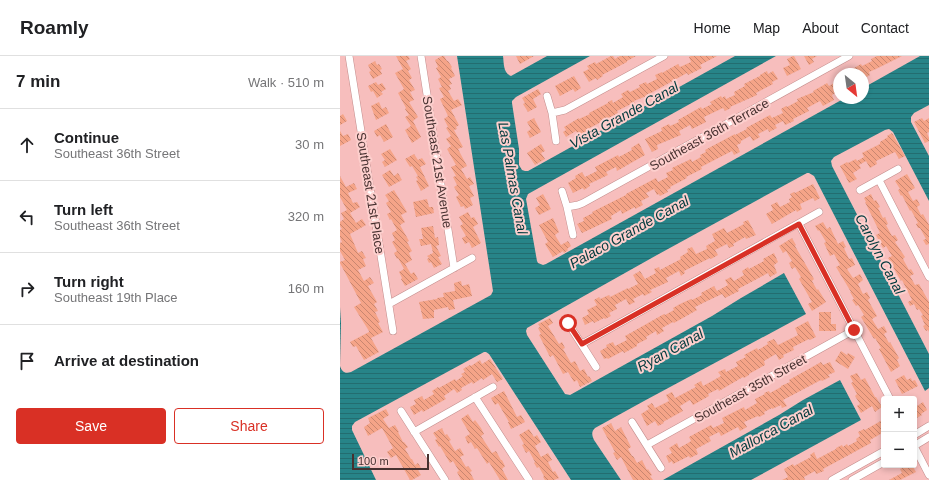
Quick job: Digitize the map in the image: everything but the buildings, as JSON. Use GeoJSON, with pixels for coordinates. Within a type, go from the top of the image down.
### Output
{"type":"FeatureCollection","features":[{"type":"Feature","properties":{"kind":"street","name":"Southeast 21st Place"},"geometry":{"type":"LineString","coordinates":[[349,56],[393,331]]}},
{"type":"Feature","properties":{"kind":"street","name":"Southeast 21st Avenue"},"geometry":{"type":"LineString","coordinates":[[421,56],[454,268]]}},
{"type":"Feature","properties":{"kind":"street"},"geometry":{"type":"LineString","coordinates":[[552,113],[565,110],[664,56]]}},
{"type":"Feature","properties":{"kind":"street","name":"Southeast 36th Terrace"},"geometry":{"type":"LineString","coordinates":[[567,207],[578,206],[598,196],[849,56]]}},
{"type":"Feature","properties":{"kind":"street"},"geometry":{"type":"LineString","coordinates":[[546,96],[552,113],[556,141]]}},
{"type":"Feature","properties":{"kind":"street"},"geometry":{"type":"LineString","coordinates":[[860,190],[898,169]]}},
{"type":"Feature","properties":{"kind":"street"},"geometry":{"type":"LineString","coordinates":[[879,180],[929,277]]}},
{"type":"Feature","properties":{"kind":"street"},"geometry":{"type":"LineString","coordinates":[[562,191],[573,235]]}},
{"type":"Feature","properties":{"kind":"street"},"geometry":{"type":"LineString","coordinates":[[582,344],[819,212]]}},
{"type":"Feature","properties":{"kind":"street"},"geometry":{"type":"LineString","coordinates":[[799,224],[888,396]]}},
{"type":"Feature","properties":{"kind":"street"},"geometry":{"type":"LineString","coordinates":[[389,304],[472,258]]}},
{"type":"Feature","properties":{"kind":"street"},"geometry":{"type":"LineString","coordinates":[[568,323],[596,367]]}},
{"type":"Feature","properties":{"kind":"street","name":"Southeast 35th Street"},"geometry":{"type":"LineString","coordinates":[[646,445],[854,330]]}},
{"type":"Feature","properties":{"kind":"street"},"geometry":{"type":"LineString","coordinates":[[414,432],[493,387]]}},
{"type":"Feature","properties":{"kind":"street"},"geometry":{"type":"LineString","coordinates":[[475,397],[529,480]]}},
{"type":"Feature","properties":{"kind":"street"},"geometry":{"type":"LineString","coordinates":[[401,411],[445,480]]}},
{"type":"Feature","properties":{"kind":"street"},"geometry":{"type":"LineString","coordinates":[[632,422],[661,468]]}},
{"type":"Feature","properties":{"kind":"street"},"geometry":{"type":"LineString","coordinates":[[917,433],[929,426]]}},
{"type":"Feature","properties":{"kind":"street"},"geometry":{"type":"LineString","coordinates":[[917,444],[929,437]]}},
{"type":"Feature","properties":{"kind":"street"},"geometry":{"type":"LineString","coordinates":[[917,452],[929,475]]}},
{"type":"Feature","properties":{"kind":"street"},"geometry":{"type":"LineString","coordinates":[[832,480],[881,453]]}},
{"type":"Feature","properties":{"kind":"street"},"geometry":{"type":"LineString","coordinates":[[852,480],[881,464]]}},
{"type":"Feature","properties":{"kind":"water"},"geometry":{"type":"Polygon","coordinates":[[[457,56],[503,56],[505,70],[508,75],[511,76],[547,56],[590,56],[516,97],[512,101],[519,149],[519,165],[522,170],[528,171],[735,56],[776,56],[528,194],[526,199],[537,261],[543,265],[834,104],[869,104],[869,85],[920,56],[929,56],[929,105],[914,113],[911,117],[911,122],[929,156],[929,201],[893,132],[889,129],[834,157],[831,161],[832,166],[929,354],[929,388],[925,391],[814,176],[807,173],[527,328],[527,335],[565,394],[570,395],[712,316],[784,273],[806,314],[594,429],[592,434],[594,440],[621,480],[571,480],[489,354],[484,352],[355,422],[352,426],[352,430],[376,480],[340,480],[340,366],[344,372],[351,372],[491,295],[493,291],[457,56]]]}},
{"type":"Feature","properties":{"kind":"water"},"geometry":{"type":"Polygon","coordinates":[[[340,307],[341,323],[340,366],[340,307]]]}},
{"type":"Feature","properties":{"kind":"water","name":"Mallorca Canal"},"geometry":{"type":"Polygon","coordinates":[[[840,380],[861,420],[751,480],[663,480],[803,400],[840,380]]]}},
{"type":"Feature","properties":{"kind":"route"},"geometry":{"type":"LineString","coordinates":[[568,323],[582,344],[799,224],[854,330]]}},
{"type":"Feature","properties":{"kind":"water label","name":"Vista Grande Canal"},"geometry":{"type":"Point","coordinates":[624,115]}},
{"type":"Feature","properties":{"kind":"water label","name":"Las Palmas Canal"},"geometry":{"type":"Point","coordinates":[513,178]}},
{"type":"Feature","properties":{"kind":"water label","name":"Palaco Grande Canal"},"geometry":{"type":"Point","coordinates":[629,232]}},
{"type":"Feature","properties":{"kind":"water label","name":"Carolyn Canal"},"geometry":{"type":"Point","coordinates":[880,254]}},
{"type":"Feature","properties":{"kind":"water label","name":"Ryan Canal"},"geometry":{"type":"Point","coordinates":[670,350]}}]}
